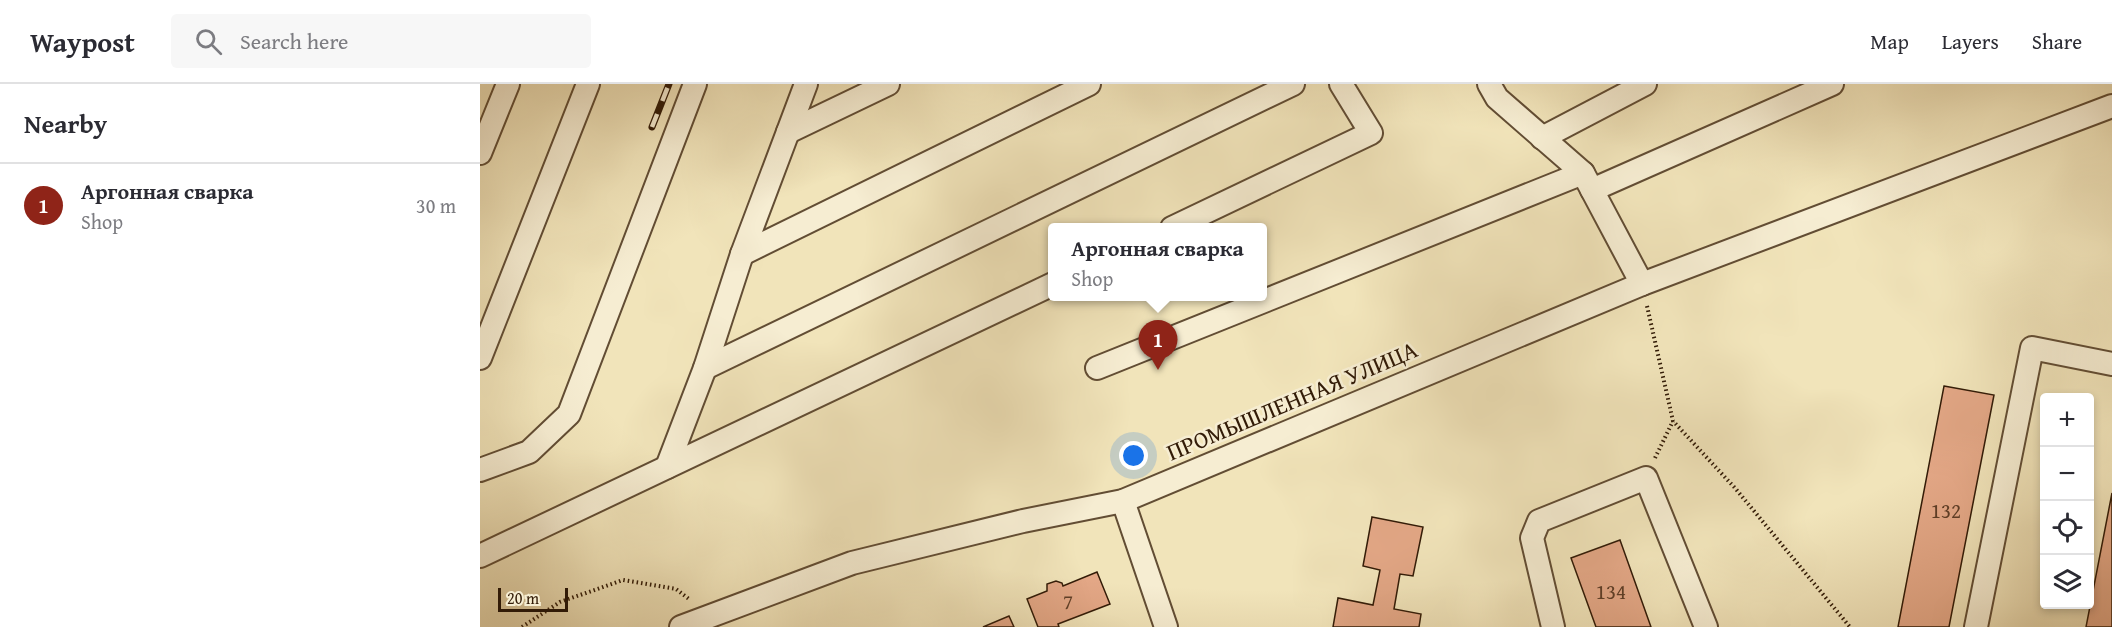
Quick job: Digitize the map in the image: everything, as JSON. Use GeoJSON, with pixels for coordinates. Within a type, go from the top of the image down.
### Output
{"type":"FeatureCollection","features":[{"type":"Feature","properties":{"kind":"street"},"geometry":{"type":"LineString","coordinates":[[481,151],[508,84]]}},
{"type":"Feature","properties":{"kind":"street"},"geometry":{"type":"LineString","coordinates":[[480,358],[588,84]]}},
{"type":"Feature","properties":{"kind":"street"},"geometry":{"type":"LineString","coordinates":[[480,470],[529,452],[569,414],[695,84]]}},
{"type":"Feature","properties":{"kind":"street"},"geometry":{"type":"LineString","coordinates":[[667,467],[705,368],[742,254],[806,84]]}},
{"type":"Feature","properties":{"kind":"street"},"geometry":{"type":"LineString","coordinates":[[788,132],[888,84]]}},
{"type":"Feature","properties":{"kind":"street"},"geometry":{"type":"LineString","coordinates":[[742,254],[1089,84]]}},
{"type":"Feature","properties":{"kind":"street"},"geometry":{"type":"LineString","coordinates":[[705,368],[1293,84]]}},
{"type":"Feature","properties":{"kind":"street"},"geometry":{"type":"LineString","coordinates":[[1182,223],[1371,133],[1341,84]]}},
{"type":"Feature","properties":{"kind":"street"},"geometry":{"type":"LineString","coordinates":[[1489,84],[1497,98],[1587,181],[1642,284]]}},
{"type":"Feature","properties":{"kind":"street"},"geometry":{"type":"LineString","coordinates":[[1542,138],[1645,84]]}},
{"type":"Feature","properties":{"kind":"street"},"geometry":{"type":"LineString","coordinates":[[1097,368],[1587,181],[1832,84]]}},
{"type":"Feature","properties":{"kind":"street","name":"ПРОМЫШЛЕННАЯ УЛИЦА"},"geometry":{"type":"LineString","coordinates":[[681,627],[852,563],[1023,521],[1123,501],[1642,284],[2112,106]]}},
{"type":"Feature","properties":{"kind":"street"},"geometry":{"type":"LineString","coordinates":[[480,556],[1048,286]]}},
{"type":"Feature","properties":{"kind":"street"},"geometry":{"type":"LineString","coordinates":[[1976,627],[2032,348],[2112,364]]}},
{"type":"Feature","properties":{"kind":"street"},"geometry":{"type":"LineString","coordinates":[[1553,627],[1532,538],[1539,521],[1646,478],[1706,627]]}},
{"type":"Feature","properties":{"kind":"street"},"geometry":{"type":"LineString","coordinates":[[1123,501],[1166,627]]}},
{"type":"Feature","properties":{"kind":"path"},"geometry":{"type":"LineString","coordinates":[[1642,284],[1673,421],[1735,488],[1850,627]]}},
{"type":"Feature","properties":{"kind":"path"},"geometry":{"type":"LineString","coordinates":[[1646,478],[1673,421]]}},
{"type":"Feature","properties":{"kind":"path"},"geometry":{"type":"LineString","coordinates":[[522,627],[560,602],[623,580],[676,589],[710,616]]}},
{"type":"Feature","properties":{"kind":"building"},"geometry":{"type":"Polygon","coordinates":[[[1944,386],[1994,395],[1949,627],[1898,627],[1944,386]]]}},
{"type":"Feature","properties":{"kind":"building"},"geometry":{"type":"Polygon","coordinates":[[[2112,493],[2112,627],[2086,627],[2089,609],[2094,609],[2094,586],[2112,493]]]}},
{"type":"Feature","properties":{"kind":"building"},"geometry":{"type":"Polygon","coordinates":[[[1372,517],[1423,527],[1413,576],[1400,574],[1394,609],[1421,614],[1419,627],[1333,627],[1338,598],[1373,605],[1380,570],[1363,566],[1372,517]]]}},
{"type":"Feature","properties":{"kind":"building"},"geometry":{"type":"Polygon","coordinates":[[[1620,540],[1651,627],[1596,627],[1571,558],[1620,540]]]}},
{"type":"Feature","properties":{"kind":"building"},"geometry":{"type":"Polygon","coordinates":[[[1097,572],[1110,604],[1058,624],[1059,627],[1038,627],[1027,599],[1047,591],[1047,584],[1056,581],[1062,583],[1063,586],[1097,572]]]}},
{"type":"Feature","properties":{"kind":"building"},"geometry":{"type":"Polygon","coordinates":[[[1009,616],[1014,627],[983,627],[1009,616]]]}},
{"type":"Feature","properties":{"kind":"railway"},"geometry":{"type":"LineString","coordinates":[[652,127],[669,84]]}},
{"type":"Feature","properties":{"kind":"place","name":"Аргонная сварка"},"geometry":{"type":"Point","coordinates":[1158,370]}}]}
